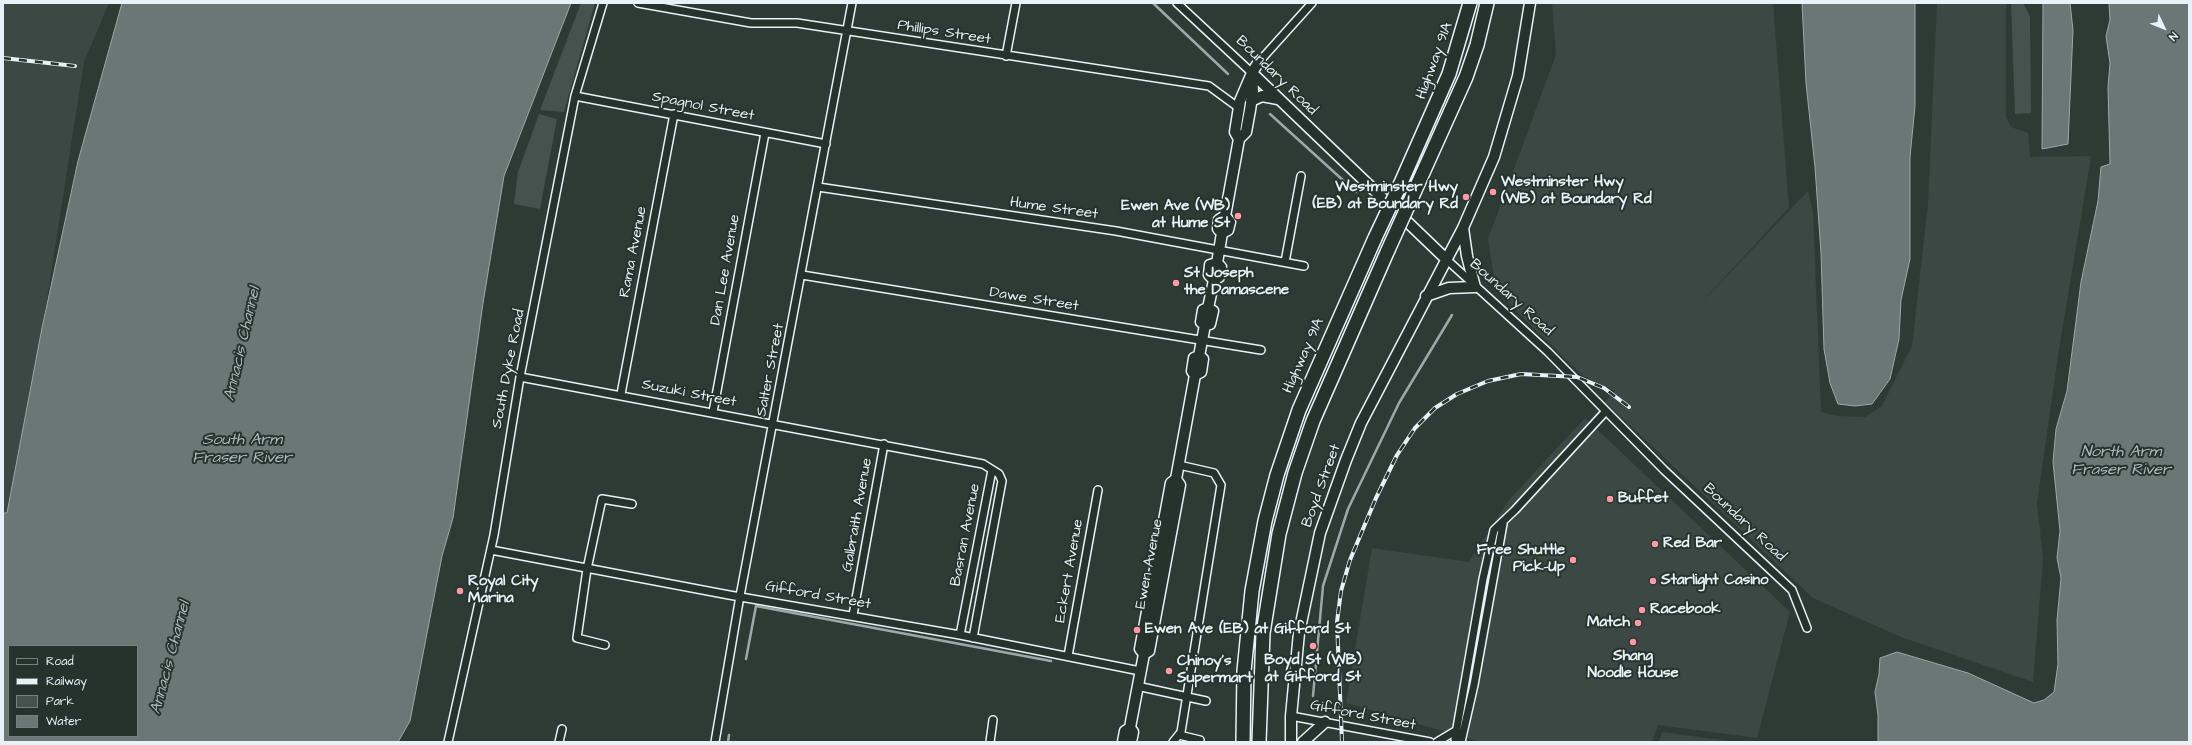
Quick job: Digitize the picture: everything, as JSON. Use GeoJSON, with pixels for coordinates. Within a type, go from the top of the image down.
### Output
{"type":"FeatureCollection","features":[{"type":"Feature","properties":{"kind":"highway","name":"Highway 91A"},"geometry":{"type":"LineString","coordinates":[[1242,742],[1244,671],[1252,591],[1264,528],[1277,475],[1299,410],[1449,74],[1470,3]]}},
{"type":"Feature","properties":{"kind":"highway"},"geometry":{"type":"LineString","coordinates":[[1259,742],[1263,633],[1281,527],[1295,473],[1313,421],[1466,77],[1477,45],[1487,3]]}},
{"type":"Feature","properties":{"kind":"street","name":"South Dyke Road"},"geometry":{"type":"LineString","coordinates":[[448,742],[491,550],[520,377],[575,96],[603,3]]}},
{"type":"Feature","properties":{"kind":"street","name":"Phillips Street"},"geometry":{"type":"LineString","coordinates":[[638,3],[751,23],[797,23],[1209,86],[1239,108]]}},
{"type":"Feature","properties":{"kind":"street","name":"Salter Street"},"geometry":{"type":"LineString","coordinates":[[715,742],[740,596],[774,424],[852,3]]}},
{"type":"Feature","properties":{"kind":"street"},"geometry":{"type":"LineString","coordinates":[[1006,56],[1016,3]]}},
{"type":"Feature","properties":{"kind":"street","name":"Boundary Road"},"geometry":{"type":"LineString","coordinates":[[1177,3],[1446,259],[1548,352],[1664,470],[1792,590],[1807,628]]}},
{"type":"Feature","properties":{"kind":"street"},"geometry":{"type":"LineString","coordinates":[[1258,63],[1312,3]]}},
{"type":"Feature","properties":{"kind":"street","name":"Boyd Street"},"geometry":{"type":"LineString","coordinates":[[1291,742],[1291,716],[1299,633],[1320,533],[1346,460],[1362,423],[1426,296],[1463,228],[1503,133],[1523,52],[1530,3]]}},
{"type":"Feature","properties":{"kind":"street","name":"Ewen Avenue"},"geometry":{"type":"LineString","coordinates":[[1239,139],[1235,132],[1239,108],[1252,73],[1258,63]]}},
{"type":"Feature","properties":{"kind":"street","name":"Ewen Avenue"},"geometry":{"type":"LineString","coordinates":[[1131,742],[1133,732],[1130,728],[1140,671],[1144,654],[1148,651],[1180,485],[1176,479],[1196,375],[1192,371],[1194,358],[1199,356],[1205,325],[1201,322],[1203,310],[1208,308],[1214,280],[1208,275],[1210,264],[1217,263],[1222,233],[1218,229],[1220,220],[1225,216],[1239,139],[1246,132],[1253,91],[1252,73]]}},
{"type":"Feature","properties":{"kind":"street","name":"Spagnol Street"},"geometry":{"type":"LineString","coordinates":[[575,96],[826,144]]}},
{"type":"Feature","properties":{"kind":"street"},"geometry":{"type":"LineString","coordinates":[[1251,101],[1262,96],[1278,99]]}},
{"type":"Feature","properties":{"kind":"street","name":"Rama Avenue"},"geometry":{"type":"LineString","coordinates":[[621,394],[674,114]]}},
{"type":"Feature","properties":{"kind":"street","name":"Dan Lee Avenue"},"geometry":{"type":"LineString","coordinates":[[713,412],[765,133]]}},
{"type":"Feature","properties":{"kind":"street"},"geometry":{"type":"LineString","coordinates":[[1285,262],[1301,176]]}},
{"type":"Feature","properties":{"kind":"street","name":"Hume Street"},"geometry":{"type":"LineString","coordinates":[[818,187],[1116,231],[1304,266]]}},
{"type":"Feature","properties":{"kind":"street"},"geometry":{"type":"LineString","coordinates":[[1426,296],[1449,288],[1475,286],[1466,255],[1463,228]]}},
{"type":"Feature","properties":{"kind":"street","name":"Dawe Street"},"geometry":{"type":"LineString","coordinates":[[802,275],[1261,350]]}},
{"type":"Feature","properties":{"kind":"street","name":"Suzuki Street"},"geometry":{"type":"LineString","coordinates":[[520,377],[621,394],[884,444],[983,464],[992,470]]}},
{"type":"Feature","properties":{"kind":"street"},"geometry":{"type":"LineString","coordinates":[[1456,742],[1491,539],[1498,525],[1503,524],[1606,411]]}},
{"type":"Feature","properties":{"kind":"street","name":"Galbraith Avenue"},"geometry":{"type":"LineString","coordinates":[[853,615],[884,444]]}},
{"type":"Feature","properties":{"kind":"street"},"geometry":{"type":"LineString","coordinates":[[1173,742],[1178,735],[1186,697],[1222,485],[1214,472],[1179,465]]}},
{"type":"Feature","properties":{"kind":"street","name":"Basran Avenue"},"geometry":{"type":"LineString","coordinates":[[960,635],[992,470],[998,474],[1002,481],[973,638]]}},
{"type":"Feature","properties":{"kind":"street","name":"Eckert Avenue"},"geometry":{"type":"LineString","coordinates":[[1068,656],[1098,490]]}},
{"type":"Feature","properties":{"kind":"street"},"geometry":{"type":"LineString","coordinates":[[605,645],[577,638],[587,569],[602,499],[632,504]]}},
{"type":"Feature","properties":{"kind":"street"},"geometry":{"type":"LineString","coordinates":[[1461,742],[1474,685],[1503,524]]}},
{"type":"Feature","properties":{"kind":"street","name":"Gifford Street"},"geometry":{"type":"LineString","coordinates":[[491,550],[587,569],[853,615],[1140,671]]}},
{"type":"Feature","properties":{"kind":"street"},"geometry":{"type":"LineString","coordinates":[[1138,686],[1206,701]]}},
{"type":"Feature","properties":{"kind":"street","name":"Gifford Street"},"geometry":{"type":"LineString","coordinates":[[1291,716],[1430,742]]}},
{"type":"Feature","properties":{"kind":"street"},"geometry":{"type":"LineString","coordinates":[[990,742],[994,720]]}},
{"type":"Feature","properties":{"kind":"street"},"geometry":{"type":"LineString","coordinates":[[1303,742],[1325,722]]}},
{"type":"Feature","properties":{"kind":"street","name":"Ewen Avenue"},"geometry":{"type":"LineString","coordinates":[[1123,742],[1125,731],[1130,728]]}},
{"type":"Feature","properties":{"kind":"street"},"geometry":{"type":"LineString","coordinates":[[559,742],[562,729]]}},
{"type":"Feature","properties":{"kind":"street"},"geometry":{"type":"LineString","coordinates":[[1437,742],[1457,730]]}},
{"type":"Feature","properties":{"kind":"street"},"geometry":{"type":"LineString","coordinates":[[1178,735],[1200,740]]}},
{"type":"Feature","properties":{"kind":"shaded area"},"geometry":{"type":"Polygon","coordinates":[[[3,3],[109,3],[84,62],[42,331],[7,513],[3,513],[3,3]]]}},
{"type":"Feature","properties":{"kind":"shaded area"},"geometry":{"type":"Polygon","coordinates":[[[1552,3],[1773,3],[1789,208],[1695,309],[1808,191],[1813,212],[1821,412],[1837,416],[1865,417],[1882,406],[1912,346],[1928,204],[1937,3],[2006,3],[2006,117],[2011,127],[2028,133],[2030,157],[2091,156],[2058,356],[2037,503],[2043,559],[2033,682],[1901,637],[1813,598],[1605,402],[1615,391],[1583,376],[1496,291],[1488,239],[1556,55],[1552,3]]]}},
{"type":"Feature","properties":{"kind":"shaded area"},"geometry":{"type":"Polygon","coordinates":[[[1585,418],[1790,612],[1757,738],[1658,725],[1652,742],[1481,742],[1346,703],[1372,548],[1469,562],[1508,501],[1585,418]]]}},
{"type":"Feature","properties":{"kind":"shaded area"},"geometry":{"type":"Polygon","coordinates":[[[1662,732],[1737,742],[1659,742],[1662,732]]]}},
{"type":"Feature","properties":{"kind":"green space"},"geometry":{"type":"Polygon","coordinates":[[[581,3],[595,3],[564,112],[540,110],[581,3]]]}},
{"type":"Feature","properties":{"kind":"green space"},"geometry":{"type":"Polygon","coordinates":[[[2011,3],[2023,3],[2030,16],[2031,113],[2015,114],[2011,3]]]}},
{"type":"Feature","properties":{"kind":"green space"},"geometry":{"type":"Polygon","coordinates":[[[539,114],[557,119],[540,209],[514,204],[518,172],[539,114]]]}},
{"type":"Feature","properties":{"kind":"water","name":"South Arm Fraser River"},"geometry":{"type":"Polygon","coordinates":[[[122,3],[571,3],[504,176],[483,303],[453,518],[442,556],[410,721],[398,742],[3,742],[3,513],[7,513],[42,328],[78,161],[122,3]]]}},
{"type":"Feature","properties":{"kind":"water"},"geometry":{"type":"Polygon","coordinates":[[[1802,3],[1915,3],[1915,106],[1910,157],[1910,259],[1901,300],[1899,339],[1890,379],[1872,404],[1855,406],[1838,404],[1830,383],[1824,349],[1821,253],[1815,167],[1806,83],[1802,3]]]}},
{"type":"Feature","properties":{"kind":"water"},"geometry":{"type":"Polygon","coordinates":[[[2043,3],[2070,3],[2073,30],[2068,144],[2042,149],[2043,3]]]}},
{"type":"Feature","properties":{"kind":"water","name":"North Arm Fraser River"},"geometry":{"type":"Polygon","coordinates":[[[2109,3],[2189,3],[2189,742],[1878,742],[1878,715],[1875,692],[1879,674],[1880,658],[1897,652],[1968,673],[2034,703],[2044,700],[2054,692],[2058,664],[2057,620],[2061,578],[2057,558],[2060,531],[2053,462],[2056,429],[2067,391],[2081,282],[2098,201],[2101,167],[2110,164],[2108,87],[2110,63],[2106,36],[2110,20],[2109,3]]]}},
{"type":"Feature","properties":{"kind":"waterway"},"geometry":{"type":"LineString","coordinates":[[1153,3],[1228,74]]}},
{"type":"Feature","properties":{"kind":"waterway"},"geometry":{"type":"LineString","coordinates":[[1270,114],[1356,192]]}},
{"type":"Feature","properties":{"kind":"waterway"},"geometry":{"type":"LineString","coordinates":[[1313,696],[1323,586],[1348,509],[1399,403],[1452,315]]}},
{"type":"Feature","properties":{"kind":"waterway"},"geometry":{"type":"LineString","coordinates":[[746,659],[756,606],[1051,661]]}},
{"type":"Feature","properties":{"kind":"waterway"},"geometry":{"type":"LineString","coordinates":[[728,742],[729,735]]}},
{"type":"Feature","properties":{"kind":"railway"},"geometry":{"type":"LineString","coordinates":[[3,58],[75,66]]}},
{"type":"Feature","properties":{"kind":"railway"},"geometry":{"type":"LineString","coordinates":[[1342,742],[1337,622],[1341,591],[1350,560],[1376,498],[1397,455],[1415,428],[1435,408],[1457,394],[1488,381],[1521,374],[1577,377],[1604,388],[1629,407]]}},
{"type":"Feature","properties":{"kind":"place","name":"Westminster Hwy (WB) at Boundary Rd"},"geometry":{"type":"Point","coordinates":[1493,192]}},
{"type":"Feature","properties":{"kind":"place","name":"Westminster Hwy (EB) at Boundary Rd"},"geometry":{"type":"Point","coordinates":[1466,197]}},
{"type":"Feature","properties":{"kind":"place","name":"Ewen Ave (WB) at Hume St"},"geometry":{"type":"Point","coordinates":[1238,216]}},
{"type":"Feature","properties":{"kind":"place","name":"St Joseph the Damascene"},"geometry":{"type":"Point","coordinates":[1176,283]}},
{"type":"Feature","properties":{"kind":"place","name":"Buffet"},"geometry":{"type":"Point","coordinates":[1610,499]}},
{"type":"Feature","properties":{"kind":"place","name":"Red Bar"},"geometry":{"type":"Point","coordinates":[1655,544]}},
{"type":"Feature","properties":{"kind":"place","name":"Free Shuttle Pick-Up"},"geometry":{"type":"Point","coordinates":[1573,560]}},
{"type":"Feature","properties":{"kind":"place","name":"Starlight Casino"},"geometry":{"type":"Point","coordinates":[1653,581]}},
{"type":"Feature","properties":{"kind":"place","name":"Royal City Marina"},"geometry":{"type":"Point","coordinates":[460,591]}},
{"type":"Feature","properties":{"kind":"place","name":"Racebook"},"geometry":{"type":"Point","coordinates":[1642,610]}},
{"type":"Feature","properties":{"kind":"place","name":"Match"},"geometry":{"type":"Point","coordinates":[1638,623]}},
{"type":"Feature","properties":{"kind":"place","name":"Ewen Ave (EB) at Gifford St"},"geometry":{"type":"Point","coordinates":[1137,630]}},
{"type":"Feature","properties":{"kind":"place","name":"Shang Noodle House"},"geometry":{"type":"Point","coordinates":[1633,642]}},
{"type":"Feature","properties":{"kind":"place","name":"Boyd St (WB) at Gifford St"},"geometry":{"type":"Point","coordinates":[1313,646]}},
{"type":"Feature","properties":{"kind":"place","name":"Chinoy's Supermart"},"geometry":{"type":"Point","coordinates":[1169,671]}},
{"type":"Feature","properties":{"kind":"water label","name":"Annacis Channel"},"geometry":{"type":"Point","coordinates":[243,344]}},
{"type":"Feature","properties":{"kind":"water label","name":"Annacis Channel"},"geometry":{"type":"Point","coordinates":[171,658]}}]}
